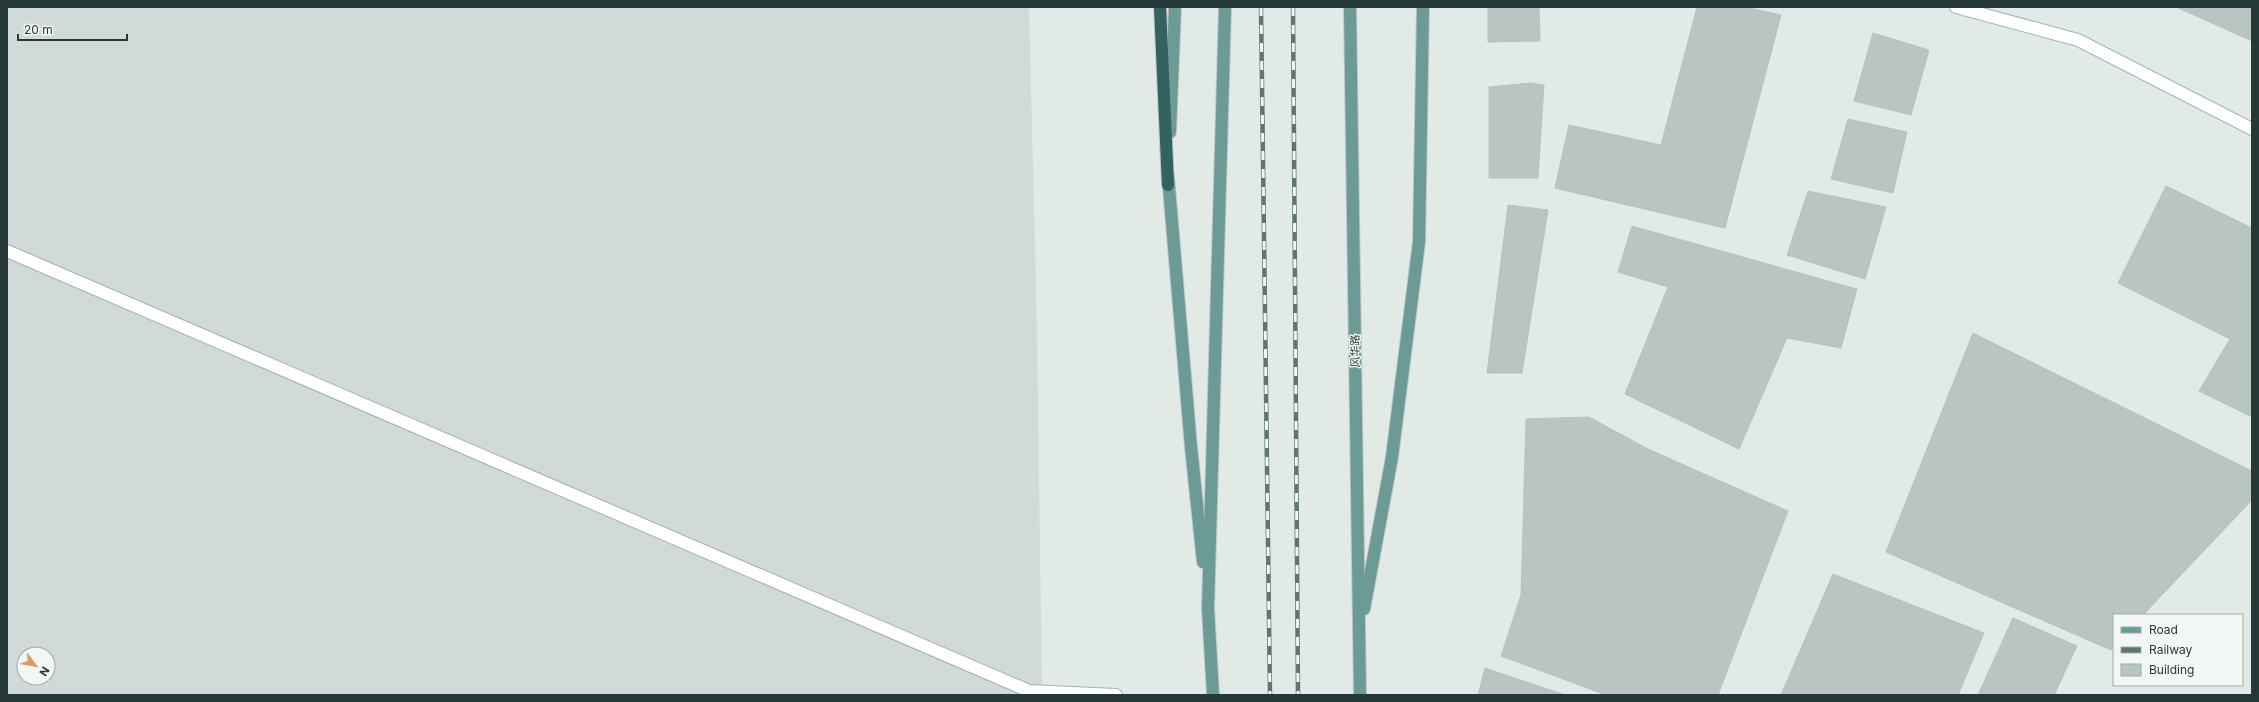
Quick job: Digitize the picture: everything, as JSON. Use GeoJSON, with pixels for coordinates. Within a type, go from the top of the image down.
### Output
{"type":"FeatureCollection","features":[{"type":"Feature","properties":{"kind":"highway"},"geometry":{"type":"LineString","coordinates":[[1160,7],[1168,185]]}},
{"type":"Feature","properties":{"kind":"main road"},"geometry":{"type":"LineString","coordinates":[[1175,7],[1168,185],[1191,447],[1208,608],[1213,695]]}},
{"type":"Feature","properties":{"kind":"main road"},"geometry":{"type":"LineString","coordinates":[[1208,608],[1225,7]]}},
{"type":"Feature","properties":{"kind":"main road","name":"风华路"},"geometry":{"type":"LineString","coordinates":[[1350,7],[1360,695]]}},
{"type":"Feature","properties":{"kind":"main road"},"geometry":{"type":"LineString","coordinates":[[1359,636],[1392,457],[1419,242],[1423,7]]}},
{"type":"Feature","properties":{"kind":"street"},"geometry":{"type":"LineString","coordinates":[[1956,7],[2078,40],[2252,129]]}},
{"type":"Feature","properties":{"kind":"street"},"geometry":{"type":"LineString","coordinates":[[7,251],[1029,691],[1116,695]]}},
{"type":"Feature","properties":{"kind":"shaded area"},"geometry":{"type":"Polygon","coordinates":[[[7,7],[1029,7],[1037,330],[1042,695],[7,695],[7,7]]]}},
{"type":"Feature","properties":{"kind":"building"},"geometry":{"type":"Polygon","coordinates":[[[1488,7],[1539,7],[1540,41],[1488,42],[1488,7]]]}},
{"type":"Feature","properties":{"kind":"building"},"geometry":{"type":"Polygon","coordinates":[[[1697,7],[1745,7],[1781,15],[1725,228],[1555,188],[1569,125],[1661,145],[1697,7]]]}},
{"type":"Feature","properties":{"kind":"building"},"geometry":{"type":"Polygon","coordinates":[[[2176,7],[2252,7],[2252,41],[2176,7]]]}},
{"type":"Feature","properties":{"kind":"building"},"geometry":{"type":"Polygon","coordinates":[[[1873,33],[1929,50],[1911,115],[1854,101],[1873,33]]]}},
{"type":"Feature","properties":{"kind":"building"},"geometry":{"type":"Polygon","coordinates":[[[1530,83],[1544,85],[1538,178],[1489,178],[1489,87],[1530,83]]]}},
{"type":"Feature","properties":{"kind":"building"},"geometry":{"type":"Polygon","coordinates":[[[1848,119],[1907,132],[1893,193],[1831,179],[1848,119]]]}},
{"type":"Feature","properties":{"kind":"building"},"geometry":{"type":"Polygon","coordinates":[[[2166,186],[2252,228],[2252,417],[2199,391],[2230,339],[2118,283],[2166,186]]]}},
{"type":"Feature","properties":{"kind":"building"},"geometry":{"type":"Polygon","coordinates":[[[1808,191],[1886,207],[1865,279],[1787,255],[1808,191]]]}},
{"type":"Feature","properties":{"kind":"building"},"geometry":{"type":"Polygon","coordinates":[[[1508,205],[1548,210],[1522,373],[1487,373],[1508,205]]]}},
{"type":"Feature","properties":{"kind":"building"},"geometry":{"type":"Polygon","coordinates":[[[1632,226],[1857,289],[1841,348],[1787,338],[1739,449],[1625,394],[1668,287],[1618,272],[1632,226]]]}},
{"type":"Feature","properties":{"kind":"building"},"geometry":{"type":"Polygon","coordinates":[[[1973,333],[2252,471],[2252,500],[2144,614],[2113,614],[2113,647],[2111,650],[1886,552],[1973,333]]]}},
{"type":"Feature","properties":{"kind":"building"},"geometry":{"type":"Polygon","coordinates":[[[1589,417],[1648,449],[1788,511],[1718,695],[1606,695],[1501,656],[1521,595],[1526,419],[1589,417]]]}},
{"type":"Feature","properties":{"kind":"building"},"geometry":{"type":"Polygon","coordinates":[[[1833,574],[1984,633],[1958,695],[1781,695],[1833,574]]]}},
{"type":"Feature","properties":{"kind":"building"},"geometry":{"type":"Polygon","coordinates":[[[2013,618],[2077,646],[2054,695],[1978,695],[2013,618]]]}},
{"type":"Feature","properties":{"kind":"building"},"geometry":{"type":"Polygon","coordinates":[[[1485,668],[1565,695],[1478,695],[1485,668]]]}},
{"type":"Feature","properties":{"kind":"railway"},"geometry":{"type":"LineString","coordinates":[[1261,7],[1270,695]]}},
{"type":"Feature","properties":{"kind":"railway"},"geometry":{"type":"LineString","coordinates":[[1293,7],[1298,695]]}}]}
